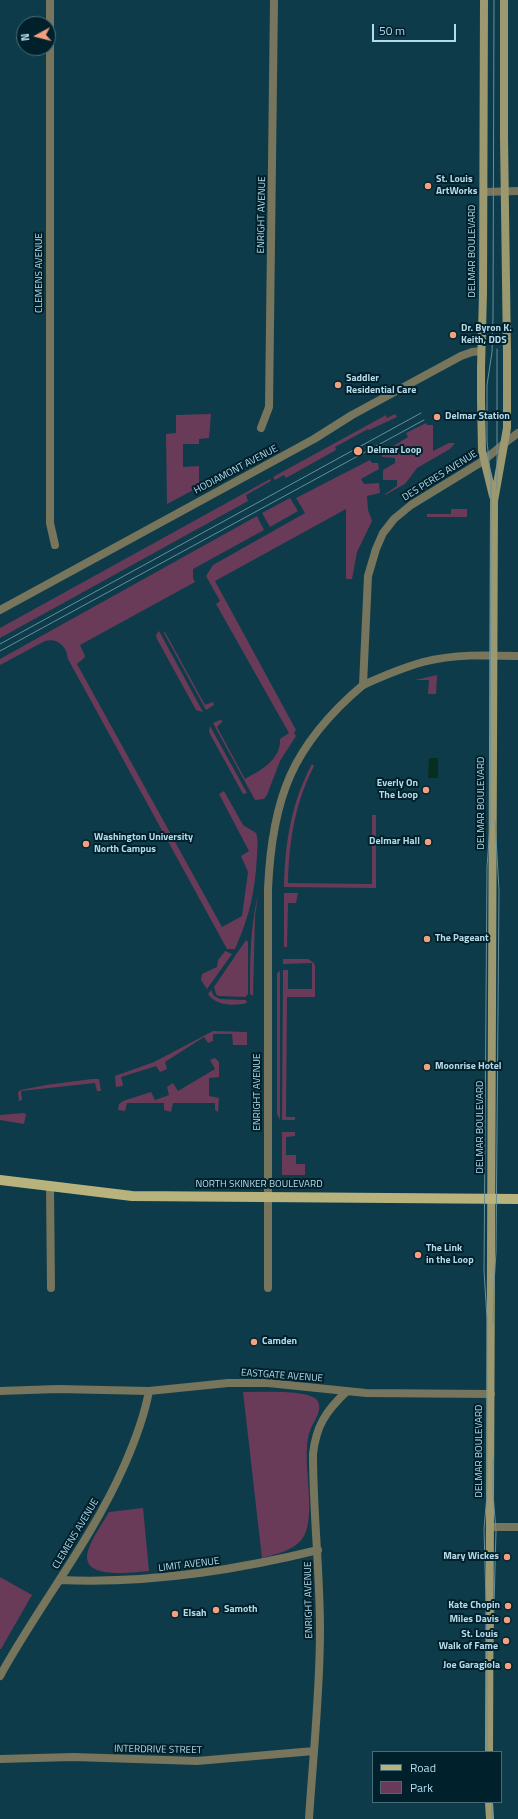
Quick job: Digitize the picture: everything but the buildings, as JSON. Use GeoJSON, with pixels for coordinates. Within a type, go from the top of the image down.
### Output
{"type":"FeatureCollection","features":[{"type":"Feature","properties":{"kind":"main road","name":"DELMAR BOULEVARD"},"geometry":{"type":"LineString","coordinates":[[484,0],[484,192],[480,440],[483,461],[494,501]]}},
{"type":"Feature","properties":{"kind":"main road","name":"DELMAR BOULEVARD"},"geometry":{"type":"LineString","coordinates":[[489,1751],[491,1528],[490,1200],[492,655],[494,501],[506,442],[507,353],[504,0]]}},
{"type":"Feature","properties":{"kind":"main road","name":"NORTH SKINKER BOULEVARD"},"geometry":{"type":"LineString","coordinates":[[0,1180],[132,1196],[268,1196],[490,1200],[518,1199]]}},
{"type":"Feature","properties":{"kind":"main road"},"geometry":{"type":"LineString","coordinates":[[490,1803],[490,1819]]}},
{"type":"Feature","properties":{"kind":"street","name":"CLEMENS AVENUE"},"geometry":{"type":"LineString","coordinates":[[50,0],[50,523],[55,545]]}},
{"type":"Feature","properties":{"kind":"street","name":"ENRIGHT AVENUE"},"geometry":{"type":"LineString","coordinates":[[261,428],[269,407],[274,0]]}},
{"type":"Feature","properties":{"kind":"street"},"geometry":{"type":"LineString","coordinates":[[484,192],[518,191]]}},
{"type":"Feature","properties":{"kind":"street","name":"HODIAMONT AVENUE"},"geometry":{"type":"LineString","coordinates":[[0,610],[314,440],[352,415],[461,356],[472,352],[481,351]]}},
{"type":"Feature","properties":{"kind":"street","name":"DES PERES AVENUE"},"geometry":{"type":"LineString","coordinates":[[363,685],[368,576],[373,556],[383,533],[394,519],[411,505],[483,461],[518,433]]}},
{"type":"Feature","properties":{"kind":"street"},"geometry":{"type":"LineString","coordinates":[[363,685],[402,669],[424,662],[460,656],[518,656]]}},
{"type":"Feature","properties":{"kind":"street","name":"ENRIGHT AVENUE"},"geometry":{"type":"LineString","coordinates":[[268,1288],[268,895],[270,862],[275,823],[284,788],[300,754],[322,724],[363,685]]}},
{"type":"Feature","properties":{"kind":"street"},"geometry":{"type":"LineString","coordinates":[[50,1186],[52,1288]]}},
{"type":"Feature","properties":{"kind":"street","name":"EASTGATE AVENUE"},"geometry":{"type":"LineString","coordinates":[[0,1391],[58,1388],[148,1391],[228,1382],[268,1383],[346,1392],[491,1394]]}},
{"type":"Feature","properties":{"kind":"street","name":"CLEMENS AVENUE"},"geometry":{"type":"LineString","coordinates":[[0,1676],[60,1580],[112,1492],[139,1431],[145,1411],[148,1391]]}},
{"type":"Feature","properties":{"kind":"street","name":"ENRIGHT AVENUE"},"geometry":{"type":"LineString","coordinates":[[309,1819],[320,1660],[318,1550],[313,1470],[314,1440],[322,1419],[346,1392]]}},
{"type":"Feature","properties":{"kind":"street"},"geometry":{"type":"LineString","coordinates":[[491,1528],[518,1527]]}},
{"type":"Feature","properties":{"kind":"street","name":"LIMIT AVENUE"},"geometry":{"type":"LineString","coordinates":[[60,1580],[127,1581],[188,1576],[235,1569],[318,1550]]}},
{"type":"Feature","properties":{"kind":"street","name":"INTERDRIVE STREET"},"geometry":{"type":"LineString","coordinates":[[0,1759],[74,1757],[197,1761],[314,1751]]}},
{"type":"Feature","properties":{"kind":"green space"},"geometry":{"type":"Polygon","coordinates":[[[211,414],[209,438],[199,439],[199,444],[183,444],[183,467],[199,466],[199,487],[167,504],[166,434],[176,433],[176,415],[211,414]]]}},
{"type":"Feature","properties":{"kind":"green space"},"geometry":{"type":"Polygon","coordinates":[[[395,414],[397,417],[369,430],[368,429],[335,447],[336,450],[286,478],[284,475],[275,480],[273,477],[386,415],[387,418],[395,414]]]}},
{"type":"Feature","properties":{"kind":"green space"},"geometry":{"type":"Polygon","coordinates":[[[426,423],[427,425],[433,425],[433,451],[449,443],[455,443],[450,449],[417,468],[405,484],[385,495],[397,486],[397,480],[383,480],[383,470],[395,463],[395,458],[382,457],[382,453],[408,437],[406,433],[426,423]]]}},
{"type":"Feature","properties":{"kind":"green space"},"geometry":{"type":"Polygon","coordinates":[[[370,460],[372,463],[378,463],[379,469],[361,479],[364,484],[379,483],[380,493],[367,496],[368,510],[372,521],[357,552],[352,579],[346,579],[346,509],[215,581],[296,730],[294,733],[296,736],[280,761],[267,795],[264,799],[255,800],[213,723],[220,720],[223,721],[217,727],[245,779],[269,764],[274,759],[280,739],[289,733],[216,604],[220,601],[206,576],[213,565],[305,513],[296,498],[370,460]]]}},
{"type":"Feature","properties":{"kind":"green space"},"geometry":{"type":"Polygon","coordinates":[[[270,479],[271,481],[246,495],[248,501],[0,638],[0,628],[270,479]]]}},
{"type":"Feature","properties":{"kind":"green space"},"geometry":{"type":"Polygon","coordinates":[[[290,498],[298,511],[270,527],[262,513],[290,498]]]}},
{"type":"Feature","properties":{"kind":"green space"},"geometry":{"type":"Polygon","coordinates":[[[451,509],[467,509],[467,517],[427,517],[427,514],[451,514],[451,509]]]}},
{"type":"Feature","properties":{"kind":"green space"},"geometry":{"type":"Polygon","coordinates":[[[257,516],[264,530],[193,569],[193,578],[195,582],[80,645],[85,656],[77,664],[222,927],[242,916],[248,872],[241,856],[249,851],[219,794],[224,791],[243,825],[256,833],[258,841],[251,903],[235,949],[227,949],[68,659],[66,650],[61,644],[49,640],[0,665],[0,659],[257,516]]]}},
{"type":"Feature","properties":{"kind":"green space"},"geometry":{"type":"Polygon","coordinates":[[[159,631],[203,712],[196,710],[157,639],[156,635],[159,631]]]}},
{"type":"Feature","properties":{"kind":"green space"},"geometry":{"type":"Polygon","coordinates":[[[165,632],[205,705],[213,702],[214,705],[206,710],[164,633],[165,632]]]}},
{"type":"Feature","properties":{"kind":"green space"},"geometry":{"type":"Polygon","coordinates":[[[437,675],[436,694],[428,694],[429,680],[415,680],[437,675]]]}},
{"type":"Feature","properties":{"kind":"green space"},"geometry":{"type":"Polygon","coordinates":[[[210,726],[247,793],[243,794],[210,734],[210,726]]]}},
{"type":"Feature","properties":{"kind":"green space"},"geometry":{"type":"Polygon","coordinates":[[[312,764],[314,766],[302,794],[294,823],[288,883],[372,884],[372,815],[376,815],[376,888],[284,887],[290,824],[299,793],[312,764]]]}},
{"type":"Feature","properties":{"kind":"green space"},"geometry":{"type":"Polygon","coordinates":[[[284,893],[298,893],[296,903],[288,903],[287,947],[284,947],[284,893]]]}},
{"type":"Feature","properties":{"kind":"green space"},"geometry":{"type":"Polygon","coordinates":[[[258,894],[255,917],[253,996],[250,994],[251,944],[253,920],[258,894]]]}},
{"type":"Feature","properties":{"kind":"green space"},"geometry":{"type":"Polygon","coordinates":[[[246,940],[248,942],[248,994],[245,997],[218,996],[214,987],[246,940]]]}},
{"type":"Feature","properties":{"kind":"green space"},"geometry":{"type":"Polygon","coordinates":[[[225,951],[232,954],[207,989],[201,980],[202,974],[217,967],[218,960],[225,951]]]}},
{"type":"Feature","properties":{"kind":"green space"},"geometry":{"type":"Polygon","coordinates":[[[283,959],[308,959],[314,963],[315,966],[315,997],[287,997],[286,1117],[295,1117],[295,1120],[282,1120],[283,970],[288,970],[288,989],[312,989],[312,963],[283,964],[283,959]]]}},
{"type":"Feature","properties":{"kind":"green space"},"geometry":{"type":"Polygon","coordinates":[[[280,971],[280,1120],[277,1114],[277,973],[280,971]]]}},
{"type":"Feature","properties":{"kind":"green space"},"geometry":{"type":"Polygon","coordinates":[[[211,990],[214,996],[220,999],[246,1000],[247,1003],[231,1005],[220,1003],[211,998],[208,994],[211,990]]]}},
{"type":"Feature","properties":{"kind":"green space"},"geometry":{"type":"Polygon","coordinates":[[[213,1031],[247,1032],[247,1045],[233,1045],[232,1034],[213,1034],[213,1041],[208,1043],[204,1037],[165,1062],[167,1069],[160,1072],[156,1066],[121,1077],[123,1085],[116,1087],[115,1076],[154,1062],[213,1031]]]}},
{"type":"Feature","properties":{"kind":"green space"},"geometry":{"type":"Polygon","coordinates":[[[215,1058],[219,1062],[219,1077],[209,1078],[209,1096],[219,1098],[218,1112],[215,1110],[215,1103],[173,1103],[171,1112],[164,1110],[164,1103],[127,1103],[125,1111],[118,1110],[119,1104],[123,1101],[151,1092],[155,1100],[169,1095],[167,1087],[173,1083],[178,1091],[215,1069],[210,1060],[215,1058]]]}},
{"type":"Feature","properties":{"kind":"green space"},"geometry":{"type":"Polygon","coordinates":[[[99,1079],[101,1091],[97,1091],[95,1083],[21,1091],[22,1100],[19,1101],[18,1092],[21,1090],[99,1079]]]}},
{"type":"Feature","properties":{"kind":"green space"},"geometry":{"type":"Polygon","coordinates":[[[26,1114],[24,1124],[0,1120],[0,1115],[26,1114]]]}},
{"type":"Feature","properties":{"kind":"green space"},"geometry":{"type":"Polygon","coordinates":[[[282,1132],[295,1132],[295,1136],[286,1137],[286,1155],[296,1155],[296,1164],[305,1164],[305,1175],[282,1175],[282,1132]]]}},
{"type":"Feature","properties":{"kind":"green space"},"geometry":{"type":"Polygon","coordinates":[[[243,1392],[282,1392],[304,1394],[312,1396],[319,1404],[319,1411],[311,1427],[307,1441],[309,1517],[304,1536],[301,1541],[291,1548],[262,1558],[243,1392]]]}},
{"type":"Feature","properties":{"kind":"green space"},"geometry":{"type":"Polygon","coordinates":[[[143,1508],[149,1571],[110,1573],[99,1571],[92,1567],[87,1561],[88,1551],[94,1536],[109,1512],[143,1508]]]}},
{"type":"Feature","properties":{"kind":"green space"},"geometry":{"type":"Polygon","coordinates":[[[0,1577],[32,1595],[1,1649],[0,1649],[0,1577]]]}},
{"type":"Feature","properties":{"kind":"shaded area"},"geometry":{"type":"Polygon","coordinates":[[[429,758],[438,758],[438,778],[428,778],[429,758]]]}},
{"type":"Feature","properties":{"kind":"tram line"},"geometry":{"type":"LineString","coordinates":[[487,1751],[487,1640],[484,1529],[487,1494],[487,1319],[484,1271],[487,867],[490,825],[491,481],[487,441],[487,385],[492,352],[493,317],[494,0]]}},
{"type":"Feature","properties":{"kind":"tram line"},"geometry":{"type":"LineString","coordinates":[[497,349],[497,489]]}},
{"type":"Feature","properties":{"kind":"tram line"},"geometry":{"type":"LineString","coordinates":[[0,644],[421,413]]}},
{"type":"Feature","properties":{"kind":"tram line"},"geometry":{"type":"LineString","coordinates":[[0,651],[424,420]]}},
{"type":"Feature","properties":{"kind":"tram line"},"geometry":{"type":"LineString","coordinates":[[493,1324],[496,1252],[499,890],[495,821]]}},
{"type":"Feature","properties":{"kind":"tram line"},"geometry":{"type":"LineString","coordinates":[[493,1458],[493,1493],[496,1531],[493,1642]]}},
{"type":"Feature","properties":{"kind":"tram line"},"geometry":{"type":"LineString","coordinates":[[492,1803],[492,1819]]}},
{"type":"Feature","properties":{"kind":"place","name":"St. Louis ArtWorks"},"geometry":{"type":"Point","coordinates":[428,186]}},
{"type":"Feature","properties":{"kind":"place","name":"Dr. Byron K. Keith, DDS"},"geometry":{"type":"Point","coordinates":[453,335]}},
{"type":"Feature","properties":{"kind":"place","name":"Saddler Residential Care"},"geometry":{"type":"Point","coordinates":[338,385]}},
{"type":"Feature","properties":{"kind":"place","name":"Delmar Station"},"geometry":{"type":"Point","coordinates":[437,417]}},
{"type":"Feature","properties":{"kind":"place","name":"Delmar Loop"},"geometry":{"type":"Point","coordinates":[358,451]}},
{"type":"Feature","properties":{"kind":"place","name":"Everly On The Loop"},"geometry":{"type":"Point","coordinates":[426,790]}},
{"type":"Feature","properties":{"kind":"place","name":"Delmar Hall"},"geometry":{"type":"Point","coordinates":[428,842]}},
{"type":"Feature","properties":{"kind":"place","name":"Washington University North Campus"},"geometry":{"type":"Point","coordinates":[86,844]}},
{"type":"Feature","properties":{"kind":"place","name":"The Pageant"},"geometry":{"type":"Point","coordinates":[427,939]}},
{"type":"Feature","properties":{"kind":"place","name":"Moonrise Hotel"},"geometry":{"type":"Point","coordinates":[427,1067]}},
{"type":"Feature","properties":{"kind":"place","name":"The Link in the Loop"},"geometry":{"type":"Point","coordinates":[418,1255]}},
{"type":"Feature","properties":{"kind":"place","name":"Camden"},"geometry":{"type":"Point","coordinates":[254,1342]}},
{"type":"Feature","properties":{"kind":"place","name":"Mary Wickes"},"geometry":{"type":"Point","coordinates":[507,1557]}},
{"type":"Feature","properties":{"kind":"place","name":"Kate Chopin"},"geometry":{"type":"Point","coordinates":[508,1606]}},
{"type":"Feature","properties":{"kind":"place","name":"Samoth"},"geometry":{"type":"Point","coordinates":[216,1610]}},
{"type":"Feature","properties":{"kind":"place","name":"Elsah"},"geometry":{"type":"Point","coordinates":[175,1614]}},
{"type":"Feature","properties":{"kind":"place","name":"Miles Davis"},"geometry":{"type":"Point","coordinates":[507,1620]}},
{"type":"Feature","properties":{"kind":"place","name":"St. Louis Walk of Fame"},"geometry":{"type":"Point","coordinates":[506,1641]}},
{"type":"Feature","properties":{"kind":"place","name":"Joe Garagiola"},"geometry":{"type":"Point","coordinates":[508,1666]}}]}
